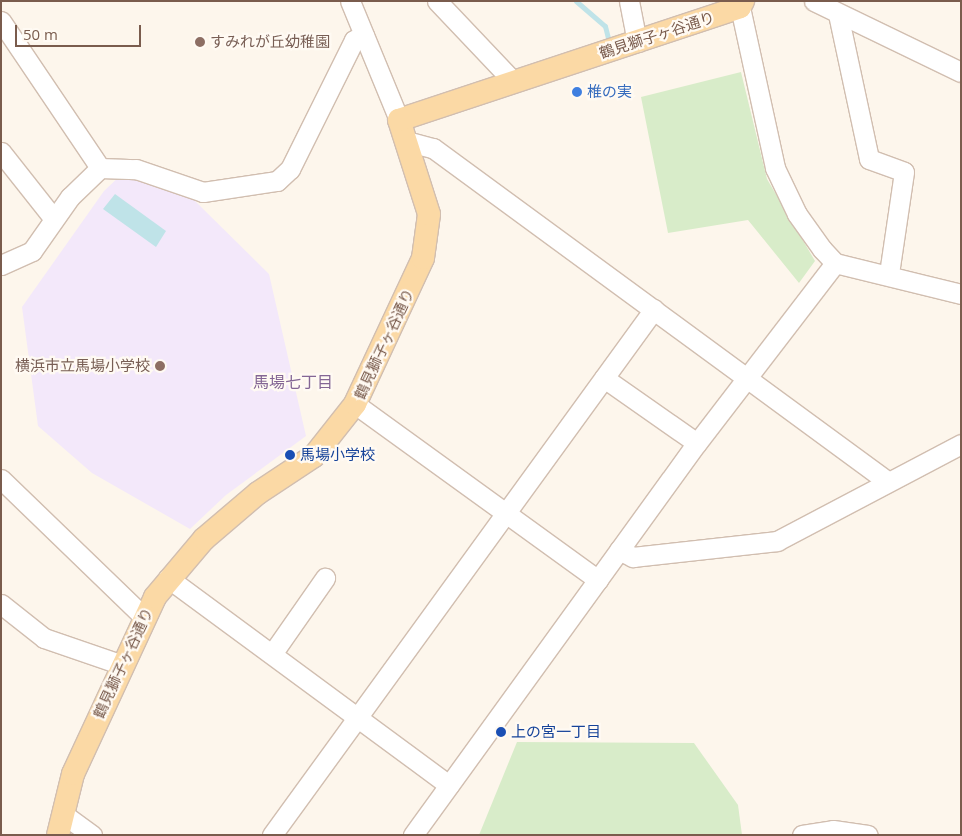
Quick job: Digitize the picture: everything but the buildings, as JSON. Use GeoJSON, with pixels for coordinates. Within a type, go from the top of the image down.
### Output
{"type":"FeatureCollection","features":[{"type":"Feature","properties":{"kind":"main road","name":"鶴見獅子ヶ谷通り"},"geometry":{"type":"LineString","coordinates":[[60,824],[73,774],[120,664],[143,616],[168,578],[204,539],[258,493],[314,456],[356,404],[423,258],[429,214],[402,130],[514,82],[637,42],[742,4]]}},
{"type":"Feature","properties":{"kind":"street"},"geometry":{"type":"LineString","coordinates":[[350,1],[402,130],[433,148],[888,481]]}},
{"type":"Feature","properties":{"kind":"street"},"geometry":{"type":"LineString","coordinates":[[437,1],[514,82]]}},
{"type":"Feature","properties":{"kind":"street"},"geometry":{"type":"LineString","coordinates":[[629,1],[637,42]]}},
{"type":"Feature","properties":{"kind":"street"},"geometry":{"type":"LineString","coordinates":[[814,1],[961,72]]}},
{"type":"Feature","properties":{"kind":"street"},"geometry":{"type":"LineString","coordinates":[[742,4],[756,93],[783,190],[836,262],[890,274],[961,294]]}},
{"type":"Feature","properties":{"kind":"street"},"geometry":{"type":"LineString","coordinates":[[838,14],[869,159],[904,172],[890,274]]}},
{"type":"Feature","properties":{"kind":"street"},"geometry":{"type":"LineString","coordinates":[[1,21],[100,168]]}},
{"type":"Feature","properties":{"kind":"street"},"geometry":{"type":"LineString","coordinates":[[100,168],[136,169],[203,192],[277,181],[290,169],[354,40],[364,36]]}},
{"type":"Feature","properties":{"kind":"street"},"geometry":{"type":"LineString","coordinates":[[1,152],[54,220]]}},
{"type":"Feature","properties":{"kind":"street"},"geometry":{"type":"LineString","coordinates":[[2,263],[32,251],[54,220],[100,168]]}},
{"type":"Feature","properties":{"kind":"street"},"geometry":{"type":"LineString","coordinates":[[412,835],[697,443],[836,262]]}},
{"type":"Feature","properties":{"kind":"street"},"geometry":{"type":"LineString","coordinates":[[272,835],[355,716],[503,512],[654,309]]}},
{"type":"Feature","properties":{"kind":"street"},"geometry":{"type":"LineString","coordinates":[[604,378],[697,443]]}},
{"type":"Feature","properties":{"kind":"street"},"geometry":{"type":"LineString","coordinates":[[356,404],[598,580]]}},
{"type":"Feature","properties":{"kind":"street"},"geometry":{"type":"LineString","coordinates":[[619,550],[633,557],[777,541],[961,444]]}},
{"type":"Feature","properties":{"kind":"street"},"geometry":{"type":"LineString","coordinates":[[1,479],[143,616]]}},
{"type":"Feature","properties":{"kind":"street"},"geometry":{"type":"LineString","coordinates":[[168,578],[450,785]]}},
{"type":"Feature","properties":{"kind":"street"},"geometry":{"type":"LineString","coordinates":[[272,654],[325,578]]}},
{"type":"Feature","properties":{"kind":"street"},"geometry":{"type":"LineString","coordinates":[[1,604],[44,638],[120,664]]}},
{"type":"Feature","properties":{"kind":"street"},"geometry":{"type":"LineString","coordinates":[[60,824],[92,835]]}},
{"type":"Feature","properties":{"kind":"street"},"geometry":{"type":"LineString","coordinates":[[802,835],[833,830],[863,834]]}},
{"type":"Feature","properties":{"kind":"shaded area","name":"横浜市立馬場小学校"},"geometry":{"type":"Polygon","coordinates":[[[122,174],[191,197],[269,274],[306,436],[226,495],[190,529],[92,473],[38,426],[22,307],[104,191],[122,174]]]}},
{"type":"Feature","properties":{"kind":"green space"},"geometry":{"type":"Polygon","coordinates":[[[741,72],[767,179],[815,261],[799,283],[748,220],[668,233],[641,97],[741,72]]]}},
{"type":"Feature","properties":{"kind":"green space"},"geometry":{"type":"Polygon","coordinates":[[[517,742],[694,743],[738,805],[742,835],[479,835],[517,742]]]}},
{"type":"Feature","properties":{"kind":"water"},"geometry":{"type":"Polygon","coordinates":[[[115,194],[166,231],[156,247],[103,209],[115,194]]]}},
{"type":"Feature","properties":{"kind":"waterway"},"geometry":{"type":"LineString","coordinates":[[576,1],[605,26],[608,38]]}},
{"type":"Feature","properties":{"kind":"place","name":"すみれが丘幼稚園"},"geometry":{"type":"Point","coordinates":[200,42]}},
{"type":"Feature","properties":{"kind":"place","name":"椎の実"},"geometry":{"type":"Point","coordinates":[577,92]}},
{"type":"Feature","properties":{"kind":"place","name":"横浜市立馬場小学校"},"geometry":{"type":"Point","coordinates":[160,366]}},
{"type":"Feature","properties":{"kind":"place","name":"馬場小学校"},"geometry":{"type":"Point","coordinates":[290,455]}},
{"type":"Feature","properties":{"kind":"place","name":"上の宮一丁目"},"geometry":{"type":"Point","coordinates":[501,732]}},
{"type":"Feature","properties":{"kind":"district","name":"馬場七丁目"},"geometry":{"type":"Point","coordinates":[293,382]}}]}
